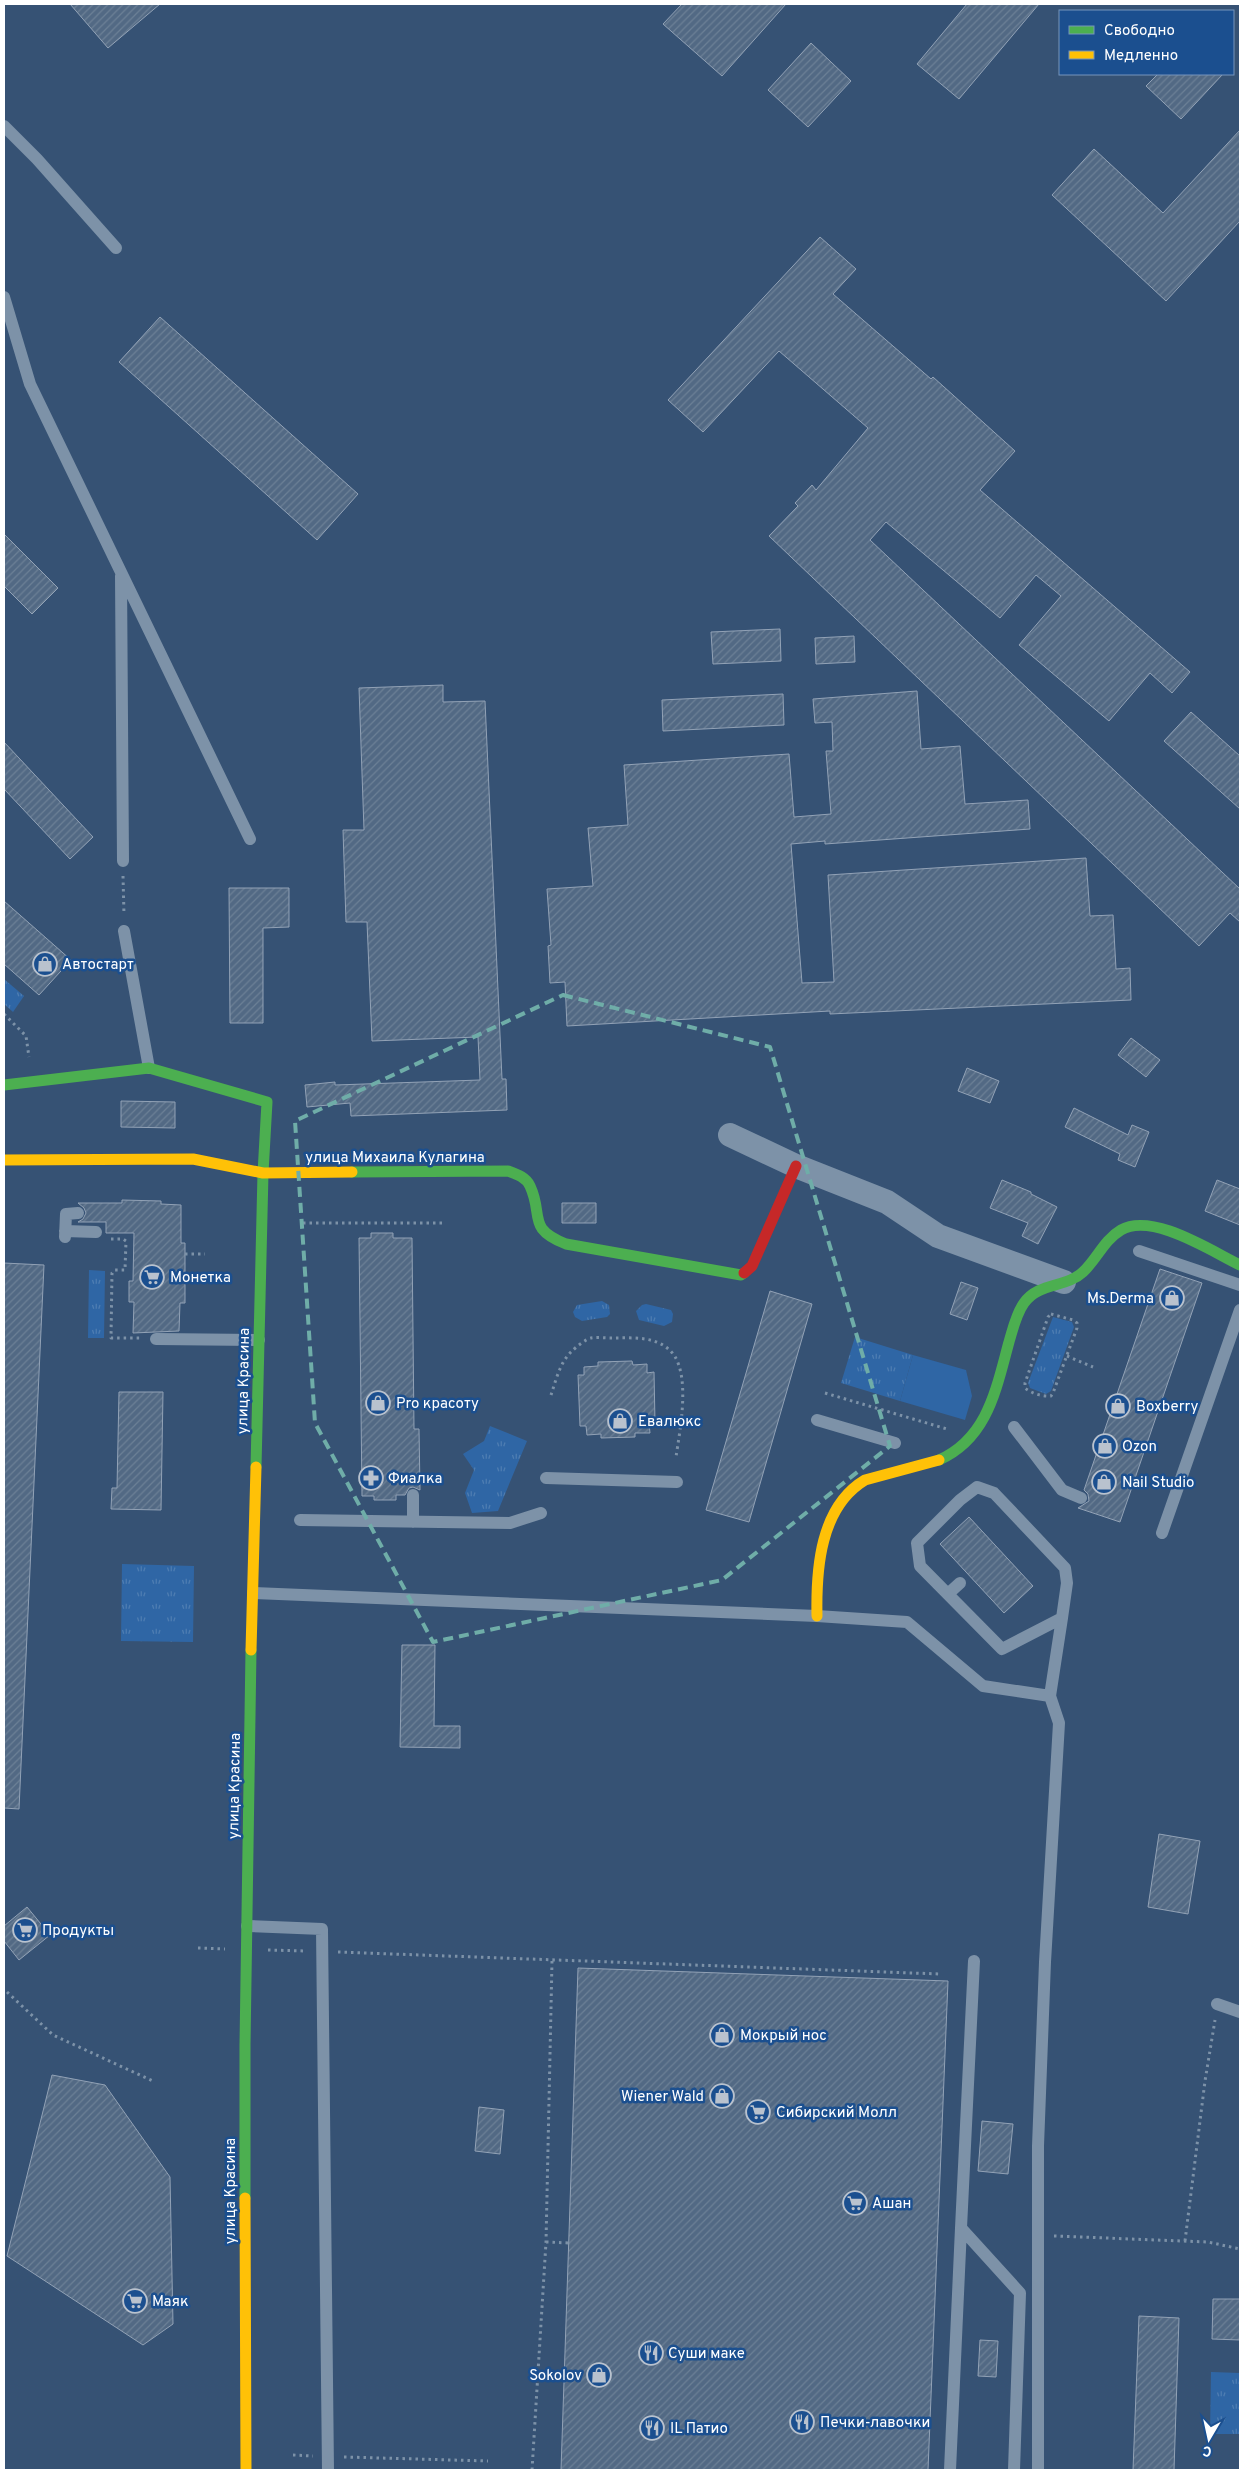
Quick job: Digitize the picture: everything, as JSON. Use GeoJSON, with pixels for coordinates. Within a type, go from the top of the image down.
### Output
{"type":"FeatureCollection","features":[{"type":"Feature","properties":{"kind":"street"},"geometry":{"type":"LineString","coordinates":[[4,1085],[149,1068]]}},
{"type":"Feature","properties":{"kind":"street","name":"улица Красина"},"geometry":{"type":"LineString","coordinates":[[149,1068],[267,1102],[263,1173],[246,1950],[246,2470]]}},
{"type":"Feature","properties":{"kind":"street"},"geometry":{"type":"LineString","coordinates":[[730,1135],[796,1166],[887,1202],[938,1236],[1064,1282]]}},
{"type":"Feature","properties":{"kind":"street","name":"улица Михаила Кулагина"},"geometry":{"type":"LineString","coordinates":[[4,1160],[193,1159],[263,1173],[508,1171],[522,1176],[530,1185],[539,1226],[551,1238],[566,1244],[741,1275],[752,1266],[796,1166]]}},
{"type":"Feature","properties":{"kind":"street"},"geometry":{"type":"LineString","coordinates":[[817,1616],[816,1581],[822,1551],[832,1520],[851,1488],[864,1480],[927,1466],[944,1460],[973,1436],[989,1408],[1018,1312],[1029,1297],[1046,1285],[1064,1282],[1082,1273],[1108,1239],[1134,1223],[1144,1222],[1158,1226],[1240,1265]]}},
{"type":"Feature","properties":{"kind":"lane"},"geometry":{"type":"LineString","coordinates":[[4,126],[37,159],[116,248]]}},
{"type":"Feature","properties":{"kind":"lane"},"geometry":{"type":"LineString","coordinates":[[4,296],[30,384],[250,839]]}},
{"type":"Feature","properties":{"kind":"lane"},"geometry":{"type":"LineString","coordinates":[[121,572],[123,861]]}},
{"type":"Feature","properties":{"kind":"lane"},"geometry":{"type":"LineString","coordinates":[[124,930],[149,1068]]}},
{"type":"Feature","properties":{"kind":"lane"},"geometry":{"type":"LineString","coordinates":[[78,1213],[66,1214],[65,1234],[96,1232]]}},
{"type":"Feature","properties":{"kind":"lane"},"geometry":{"type":"LineString","coordinates":[[1140,1251],[1240,1286]]}},
{"type":"Feature","properties":{"kind":"lane"},"geometry":{"type":"LineString","coordinates":[[1162,1533],[1240,1310]]}},
{"type":"Feature","properties":{"kind":"lane"},"geometry":{"type":"LineString","coordinates":[[156,1339],[259,1340]]}},
{"type":"Feature","properties":{"kind":"lane"},"geometry":{"type":"LineString","coordinates":[[817,1420],[895,1443]]}},
{"type":"Feature","properties":{"kind":"lane"},"geometry":{"type":"LineString","coordinates":[[1014,1427],[1062,1490],[1081,1498]]}},
{"type":"Feature","properties":{"kind":"lane"},"geometry":{"type":"LineString","coordinates":[[546,1478],[677,1482]]}},
{"type":"Feature","properties":{"kind":"lane"},"geometry":{"type":"LineString","coordinates":[[1038,2470],[1038,2146],[1045,1962],[1059,1723],[1050,1696],[1062,1618],[1067,1583],[1065,1568],[994,1493],[977,1487],[960,1500],[917,1543],[920,1566],[949,1593],[1002,1649],[1062,1618]]}},
{"type":"Feature","properties":{"kind":"lane"},"geometry":{"type":"LineString","coordinates":[[413,1495],[414,1522]]}},
{"type":"Feature","properties":{"kind":"lane"},"geometry":{"type":"LineString","coordinates":[[300,1520],[510,1523],[541,1513]]}},
{"type":"Feature","properties":{"kind":"lane"},"geometry":{"type":"LineString","coordinates":[[949,1593],[960,1583]]}},
{"type":"Feature","properties":{"kind":"lane"},"geometry":{"type":"LineString","coordinates":[[253,1594],[817,1616],[907,1622],[983,1686],[1050,1696]]}},
{"type":"Feature","properties":{"kind":"lane"},"geometry":{"type":"LineString","coordinates":[[247,1926],[322,1929],[328,2470]]}},
{"type":"Feature","properties":{"kind":"lane"},"geometry":{"type":"LineString","coordinates":[[950,2470],[974,1960]]}},
{"type":"Feature","properties":{"kind":"lane"},"geometry":{"type":"LineString","coordinates":[[1217,2004],[1240,2012]]}},
{"type":"Feature","properties":{"kind":"lane"},"geometry":{"type":"LineString","coordinates":[[961,2228],[1020,2293],[1014,2470]]}},
{"type":"Feature","properties":{"kind":"path"},"geometry":{"type":"LineString","coordinates":[[123,861],[124,930]]}},
{"type":"Feature","properties":{"kind":"path"},"geometry":{"type":"LineString","coordinates":[[4,1014],[26,1036]]}},
{"type":"Feature","properties":{"kind":"path"},"geometry":{"type":"LineString","coordinates":[[303,1223],[442,1223]]}},
{"type":"Feature","properties":{"kind":"path"},"geometry":{"type":"LineString","coordinates":[[96,1232],[103,1238],[123,1239],[126,1241],[125,1270],[115,1270],[112,1274],[111,1338],[156,1339]]}},
{"type":"Feature","properties":{"kind":"path"},"geometry":{"type":"LineString","coordinates":[[185,1254],[205,1254]]}},
{"type":"Feature","properties":{"kind":"path"},"geometry":{"type":"LineString","coordinates":[[1051,1314],[1077,1323],[1066,1356],[1051,1396],[1046,1397],[1025,1388],[1048,1317],[1051,1314]]}},
{"type":"Feature","properties":{"kind":"path"},"geometry":{"type":"LineString","coordinates":[[551,1395],[561,1366],[572,1351],[591,1338],[645,1338],[660,1343],[674,1355],[679,1368],[682,1388],[682,1415],[676,1456]]}},
{"type":"Feature","properties":{"kind":"path"},"geometry":{"type":"LineString","coordinates":[[1066,1356],[1093,1367]]}},
{"type":"Feature","properties":{"kind":"path"},"geometry":{"type":"LineString","coordinates":[[825,1393],[944,1428]]}},
{"type":"Feature","properties":{"kind":"path"},"geometry":{"type":"LineString","coordinates":[[198,1948],[940,1974]]}},
{"type":"Feature","properties":{"kind":"path"},"geometry":{"type":"LineString","coordinates":[[532,2470],[546,2242],[552,1961]]}},
{"type":"Feature","properties":{"kind":"path"},"geometry":{"type":"LineString","coordinates":[[7,1992],[54,2035],[155,2082]]}},
{"type":"Feature","properties":{"kind":"path"},"geometry":{"type":"LineString","coordinates":[[1185,2241],[1205,2081],[1217,2004]]}},
{"type":"Feature","properties":{"kind":"path"},"geometry":{"type":"LineString","coordinates":[[1051,2236],[1208,2242],[1240,2249]]}},
{"type":"Feature","properties":{"kind":"path"},"geometry":{"type":"LineString","coordinates":[[546,2242],[570,2243]]}},
{"type":"Feature","properties":{"kind":"path"},"geometry":{"type":"LineString","coordinates":[[293,2455],[488,2461]]}},
{"type":"Feature","properties":{"kind":"highlighted area"},"geometry":{"type":"Polygon","coordinates":[[[563,995],[770,1047],[890,1446],[722,1580],[433,1642],[315,1423],[295,1121],[563,995]]]}},
{"type":"Feature","properties":{"kind":"green space"},"geometry":{"type":"Polygon","coordinates":[[[4,979],[24,996],[13,1012],[4,1004],[4,979]]]}},
{"type":"Feature","properties":{"kind":"green space"},"geometry":{"type":"Polygon","coordinates":[[[89,1270],[105,1271],[104,1338],[88,1338],[89,1270]]]}},
{"type":"Feature","properties":{"kind":"green space"},"geometry":{"type":"Polygon","coordinates":[[[602,1301],[609,1305],[610,1314],[607,1317],[582,1321],[575,1317],[573,1312],[577,1305],[602,1301]]]}},
{"type":"Feature","properties":{"kind":"green space"},"geometry":{"type":"Polygon","coordinates":[[[646,1304],[671,1310],[673,1314],[672,1322],[664,1326],[639,1320],[636,1311],[646,1304]]]}},
{"type":"Feature","properties":{"kind":"green space"},"geometry":{"type":"Polygon","coordinates":[[[1053,1317],[1072,1322],[1074,1327],[1051,1391],[1046,1394],[1030,1388],[1028,1383],[1053,1317]]]}},
{"type":"Feature","properties":{"kind":"green space"},"geometry":{"type":"Polygon","coordinates":[[[855,1337],[913,1355],[900,1401],[841,1383],[855,1337]]]}},
{"type":"Feature","properties":{"kind":"green space"},"geometry":{"type":"Polygon","coordinates":[[[913,1355],[966,1370],[972,1396],[965,1420],[900,1401],[913,1355]]]}},
{"type":"Feature","properties":{"kind":"green space"},"geometry":{"type":"Polygon","coordinates":[[[490,1426],[527,1441],[498,1511],[472,1513],[465,1493],[474,1470],[463,1454],[484,1441],[490,1426]]]}},
{"type":"Feature","properties":{"kind":"green space"},"geometry":{"type":"Polygon","coordinates":[[[122,1564],[194,1566],[193,1642],[121,1641],[122,1564]]]}},
{"type":"Feature","properties":{"kind":"green space"},"geometry":{"type":"Polygon","coordinates":[[[1211,2372],[1240,2373],[1240,2434],[1210,2434],[1211,2372]]]}},
{"type":"Feature","properties":{"kind":"building"},"geometry":{"type":"Polygon","coordinates":[[[70,4],[160,4],[108,48],[70,4]]]}},
{"type":"Feature","properties":{"kind":"building"},"geometry":{"type":"Polygon","coordinates":[[[682,4],[786,4],[722,76],[663,24],[682,4]]]}},
{"type":"Feature","properties":{"kind":"building"},"geometry":{"type":"Polygon","coordinates":[[[967,4],[1039,4],[959,99],[917,64],[967,4]]]}},
{"type":"Feature","properties":{"kind":"building"},"geometry":{"type":"Polygon","coordinates":[[[811,43],[851,81],[808,127],[768,90],[811,43]]]}},
{"type":"Feature","properties":{"kind":"building"},"geometry":{"type":"Polygon","coordinates":[[[1157,75],[1222,75],[1181,119],[1146,86],[1157,75]]]}},
{"type":"Feature","properties":{"kind":"building"},"geometry":{"type":"Polygon","coordinates":[[[1240,130],[1240,221],[1166,301],[1052,195],[1094,149],[1163,213],[1240,130]]]}},
{"type":"Feature","properties":{"kind":"building"},"geometry":{"type":"Polygon","coordinates":[[[820,237],[856,269],[833,294],[931,379],[933,377],[1015,451],[980,490],[1190,672],[1172,693],[1150,673],[1109,721],[1019,645],[1061,596],[1036,575],[1000,618],[886,522],[870,540],[1240,889],[1240,922],[1230,913],[1199,946],[769,536],[798,506],[795,503],[812,485],[816,490],[868,428],[779,351],[703,432],[668,400],[820,237]]]}},
{"type":"Feature","properties":{"kind":"building"},"geometry":{"type":"Polygon","coordinates":[[[160,317],[358,494],[317,540],[119,362],[160,317]]]}},
{"type":"Feature","properties":{"kind":"building"},"geometry":{"type":"Polygon","coordinates":[[[4,534],[58,588],[32,614],[4,586],[4,534]]]}},
{"type":"Feature","properties":{"kind":"building"},"geometry":{"type":"Polygon","coordinates":[[[780,629],[781,661],[713,664],[711,632],[780,629]]]}},
{"type":"Feature","properties":{"kind":"building"},"geometry":{"type":"Polygon","coordinates":[[[854,636],[855,662],[816,664],[815,638],[854,636]]]}},
{"type":"Feature","properties":{"kind":"building"},"geometry":{"type":"Polygon","coordinates":[[[443,685],[443,702],[485,701],[502,1079],[506,1079],[507,1110],[351,1116],[350,1103],[307,1107],[305,1085],[335,1082],[335,1085],[480,1080],[478,1037],[372,1041],[367,922],[346,922],[343,830],[364,830],[359,688],[443,685]]]}},
{"type":"Feature","properties":{"kind":"building"},"geometry":{"type":"Polygon","coordinates":[[[917,691],[921,749],[960,746],[965,804],[1028,800],[1030,829],[825,844],[825,841],[791,844],[802,983],[834,982],[828,875],[1086,858],[1090,916],[1113,915],[1116,969],[1130,968],[1131,1000],[830,1014],[830,1011],[567,1026],[565,982],[550,983],[548,946],[551,945],[547,889],[593,886],[588,828],[628,825],[624,765],[789,754],[794,817],[831,814],[826,751],[833,751],[832,722],[815,723],[813,699],[917,691]]]}},
{"type":"Feature","properties":{"kind":"building"},"geometry":{"type":"Polygon","coordinates":[[[783,694],[784,725],[663,731],[662,700],[783,694]]]}},
{"type":"Feature","properties":{"kind":"building"},"geometry":{"type":"Polygon","coordinates":[[[1191,712],[1240,756],[1240,809],[1164,741],[1191,712]]]}},
{"type":"Feature","properties":{"kind":"building"},"geometry":{"type":"Polygon","coordinates":[[[4,742],[93,837],[70,859],[4,789],[4,742]]]}},
{"type":"Feature","properties":{"kind":"building"},"geometry":{"type":"Polygon","coordinates":[[[229,888],[289,888],[289,927],[263,928],[263,1023],[230,1023],[229,888]]]}},
{"type":"Feature","properties":{"kind":"building"},"geometry":{"type":"Polygon","coordinates":[[[4,901],[71,960],[39,995],[4,964],[4,901]]]}},
{"type":"Feature","properties":{"kind":"building"},"geometry":{"type":"Polygon","coordinates":[[[1131,1038],[1160,1060],[1146,1077],[1118,1055],[1131,1038]]]}},
{"type":"Feature","properties":{"kind":"building"},"geometry":{"type":"Polygon","coordinates":[[[967,1068],[999,1081],[990,1103],[958,1091],[967,1068]]]}},
{"type":"Feature","properties":{"kind":"building"},"geometry":{"type":"Polygon","coordinates":[[[121,1101],[175,1102],[175,1128],[121,1127],[121,1101]]]}},
{"type":"Feature","properties":{"kind":"building"},"geometry":{"type":"Polygon","coordinates":[[[1074,1108],[1128,1135],[1132,1125],[1149,1132],[1135,1167],[1118,1160],[1120,1154],[1065,1127],[1074,1108]]]}},
{"type":"Feature","properties":{"kind":"building"},"geometry":{"type":"Polygon","coordinates":[[[1002,1180],[1031,1192],[1031,1194],[1057,1207],[1038,1244],[1022,1236],[1028,1223],[990,1208],[1002,1180]]]}},
{"type":"Feature","properties":{"kind":"building"},"geometry":{"type":"Polygon","coordinates":[[[1217,1180],[1240,1189],[1240,1225],[1205,1211],[1217,1180]]]}},
{"type":"Feature","properties":{"kind":"building"},"geometry":{"type":"Polygon","coordinates":[[[122,1200],[161,1201],[161,1204],[181,1205],[181,1243],[185,1243],[185,1303],[180,1303],[179,1331],[133,1333],[134,1302],[129,1302],[129,1281],[133,1281],[134,1233],[106,1233],[106,1222],[78,1222],[83,1219],[86,1213],[84,1208],[78,1203],[122,1203],[122,1200]]]}},
{"type":"Feature","properties":{"kind":"building"},"geometry":{"type":"Polygon","coordinates":[[[562,1203],[596,1203],[596,1223],[562,1223],[562,1203]]]}},
{"type":"Feature","properties":{"kind":"building"},"geometry":{"type":"Polygon","coordinates":[[[371,1233],[393,1233],[393,1238],[412,1238],[414,1429],[419,1429],[420,1490],[413,1487],[409,1488],[405,1495],[396,1495],[396,1500],[374,1500],[374,1496],[362,1496],[359,1238],[371,1238],[371,1233]]]}},
{"type":"Feature","properties":{"kind":"building"},"geometry":{"type":"Polygon","coordinates":[[[4,1263],[44,1265],[19,1809],[4,1808],[4,1263]]]}},
{"type":"Feature","properties":{"kind":"building"},"geometry":{"type":"Polygon","coordinates":[[[1160,1269],[1202,1283],[1120,1522],[1078,1508],[1089,1501],[1088,1494],[1084,1490],[1160,1269]]]}},
{"type":"Feature","properties":{"kind":"building"},"geometry":{"type":"Polygon","coordinates":[[[961,1282],[978,1288],[967,1320],[950,1314],[961,1282]]]}},
{"type":"Feature","properties":{"kind":"building"},"geometry":{"type":"Polygon","coordinates":[[[770,1291],[812,1304],[749,1522],[706,1510],[770,1291]]]}},
{"type":"Feature","properties":{"kind":"building"},"geometry":{"type":"Polygon","coordinates":[[[632,1361],[633,1365],[647,1364],[647,1373],[654,1372],[655,1423],[649,1423],[650,1433],[635,1433],[635,1437],[601,1438],[601,1434],[587,1435],[586,1426],[580,1426],[578,1375],[584,1375],[584,1367],[598,1366],[598,1362],[632,1361]]]}},
{"type":"Feature","properties":{"kind":"building"},"geometry":{"type":"Polygon","coordinates":[[[119,1392],[163,1392],[161,1510],[111,1509],[112,1488],[117,1488],[119,1392]]]}},
{"type":"Feature","properties":{"kind":"building"},"geometry":{"type":"Polygon","coordinates":[[[969,1517],[1033,1586],[1004,1613],[940,1544],[969,1517]]]}},
{"type":"Feature","properties":{"kind":"building"},"geometry":{"type":"Polygon","coordinates":[[[402,1645],[435,1645],[434,1726],[460,1726],[460,1748],[400,1747],[402,1645]]]}},
{"type":"Feature","properties":{"kind":"building"},"geometry":{"type":"Polygon","coordinates":[[[1159,1834],[1200,1841],[1188,1914],[1148,1907],[1159,1834]]]}},
{"type":"Feature","properties":{"kind":"building","name":"Продукты"},"geometry":{"type":"Polygon","coordinates":[[[27,1907],[50,1935],[19,1960],[4,1941],[4,1926],[27,1907]]]}},
{"type":"Feature","properties":{"kind":"building","name":"Сибирский Молл"},"geometry":{"type":"Polygon","coordinates":[[[578,1968],[948,1981],[928,2470],[561,2470],[578,1968]]]}},
{"type":"Feature","properties":{"kind":"building"},"geometry":{"type":"Polygon","coordinates":[[[52,2075],[105,2085],[170,2177],[173,2324],[143,2345],[7,2256],[52,2075]]]}},
{"type":"Feature","properties":{"kind":"building"},"geometry":{"type":"Polygon","coordinates":[[[479,2107],[504,2110],[500,2154],[475,2151],[479,2107]]]}},
{"type":"Feature","properties":{"kind":"building"},"geometry":{"type":"Polygon","coordinates":[[[982,2121],[1013,2124],[1008,2174],[978,2171],[982,2121]]]}},
{"type":"Feature","properties":{"kind":"building"},"geometry":{"type":"Polygon","coordinates":[[[1213,2299],[1240,2299],[1240,2340],[1212,2339],[1213,2299]]]}},
{"type":"Feature","properties":{"kind":"building"},"geometry":{"type":"Polygon","coordinates":[[[1139,2316],[1179,2318],[1174,2470],[1133,2470],[1139,2316]]]}},
{"type":"Feature","properties":{"kind":"building"},"geometry":{"type":"Polygon","coordinates":[[[980,2340],[998,2341],[996,2377],[978,2376],[980,2340]]]}},
{"type":"Feature","properties":{"kind":"traffic: fast"},"geometry":{"type":"LineString","coordinates":[[4,1085],[149,1068],[267,1102],[263,1173],[256,1467]]}},
{"type":"Feature","properties":{"kind":"traffic: fast"},"geometry":{"type":"LineString","coordinates":[[352,1172],[508,1171],[526,1180],[530,1186],[541,1227],[545,1232],[566,1244],[741,1275],[744,1273]]}},
{"type":"Feature","properties":{"kind":"traffic: fast"},"geometry":{"type":"LineString","coordinates":[[939,1460],[956,1451],[969,1439],[979,1425],[994,1394],[1015,1322],[1024,1303],[1037,1292],[1069,1281],[1083,1272],[1105,1244],[1121,1230],[1134,1226],[1165,1229],[1198,1243],[1240,1265]]}},
{"type":"Feature","properties":{"kind":"traffic: fast"},"geometry":{"type":"LineString","coordinates":[[245,2198],[245,2045],[251,1650]]}},
{"type":"Feature","properties":{"kind":"traffic: slow"},"geometry":{"type":"LineString","coordinates":[[4,1160],[193,1159],[263,1173],[352,1172]]}},
{"type":"Feature","properties":{"kind":"traffic: slow"},"geometry":{"type":"LineString","coordinates":[[817,1616],[820,1559],[824,1540],[838,1506],[850,1492],[865,1480],[939,1460]]}},
{"type":"Feature","properties":{"kind":"traffic: slow"},"geometry":{"type":"LineString","coordinates":[[251,1650],[256,1467]]}},
{"type":"Feature","properties":{"kind":"traffic: slow"},"geometry":{"type":"LineString","coordinates":[[245,2198],[246,2470]]}},
{"type":"Feature","properties":{"kind":"traffic: jam"},"geometry":{"type":"LineString","coordinates":[[744,1273],[752,1266],[796,1166]]}},
{"type":"Feature","properties":{"kind":"place","name":"Автостарт"},"geometry":{"type":"Point","coordinates":[45,964]}},
{"type":"Feature","properties":{"kind":"place","name":"Монетка"},"geometry":{"type":"Point","coordinates":[152,1277]}},
{"type":"Feature","properties":{"kind":"place","name":"Ms.Derma"},"geometry":{"type":"Point","coordinates":[1172,1298]}},
{"type":"Feature","properties":{"kind":"place","name":"Pro красоту"},"geometry":{"type":"Point","coordinates":[378,1403]}},
{"type":"Feature","properties":{"kind":"place","name":"Boxberry"},"geometry":{"type":"Point","coordinates":[1118,1406]}},
{"type":"Feature","properties":{"kind":"place","name":"Евалюкс"},"geometry":{"type":"Point","coordinates":[620,1421]}},
{"type":"Feature","properties":{"kind":"place","name":"Ozon"},"geometry":{"type":"Point","coordinates":[1105,1446]}},
{"type":"Feature","properties":{"kind":"place","name":"Фиалка"},"geometry":{"type":"Point","coordinates":[371,1478]}},
{"type":"Feature","properties":{"kind":"place","name":"Nail Studio"},"geometry":{"type":"Point","coordinates":[1104,1482]}},
{"type":"Feature","properties":{"kind":"place","name":"Продукты"},"geometry":{"type":"Point","coordinates":[25,1930]}},
{"type":"Feature","properties":{"kind":"place","name":"Мокрый нос"},"geometry":{"type":"Point","coordinates":[722,2035]}},
{"type":"Feature","properties":{"kind":"place","name":"Wiener Wald"},"geometry":{"type":"Point","coordinates":[722,2096]}},
{"type":"Feature","properties":{"kind":"place","name":"Сибирский Молл"},"geometry":{"type":"Point","coordinates":[758,2112]}},
{"type":"Feature","properties":{"kind":"place","name":"Ашан"},"geometry":{"type":"Point","coordinates":[855,2203]}},
{"type":"Feature","properties":{"kind":"place","name":"Маяк"},"geometry":{"type":"Point","coordinates":[135,2301]}},
{"type":"Feature","properties":{"kind":"place","name":"Суши маке"},"geometry":{"type":"Point","coordinates":[651,2353]}},
{"type":"Feature","properties":{"kind":"place","name":"Sokolov"},"geometry":{"type":"Point","coordinates":[599,2375]}},
{"type":"Feature","properties":{"kind":"place","name":"Печки-лавочки"},"geometry":{"type":"Point","coordinates":[802,2422]}},
{"type":"Feature","properties":{"kind":"place","name":"IL Патио"},"geometry":{"type":"Point","coordinates":[652,2428]}}]}
